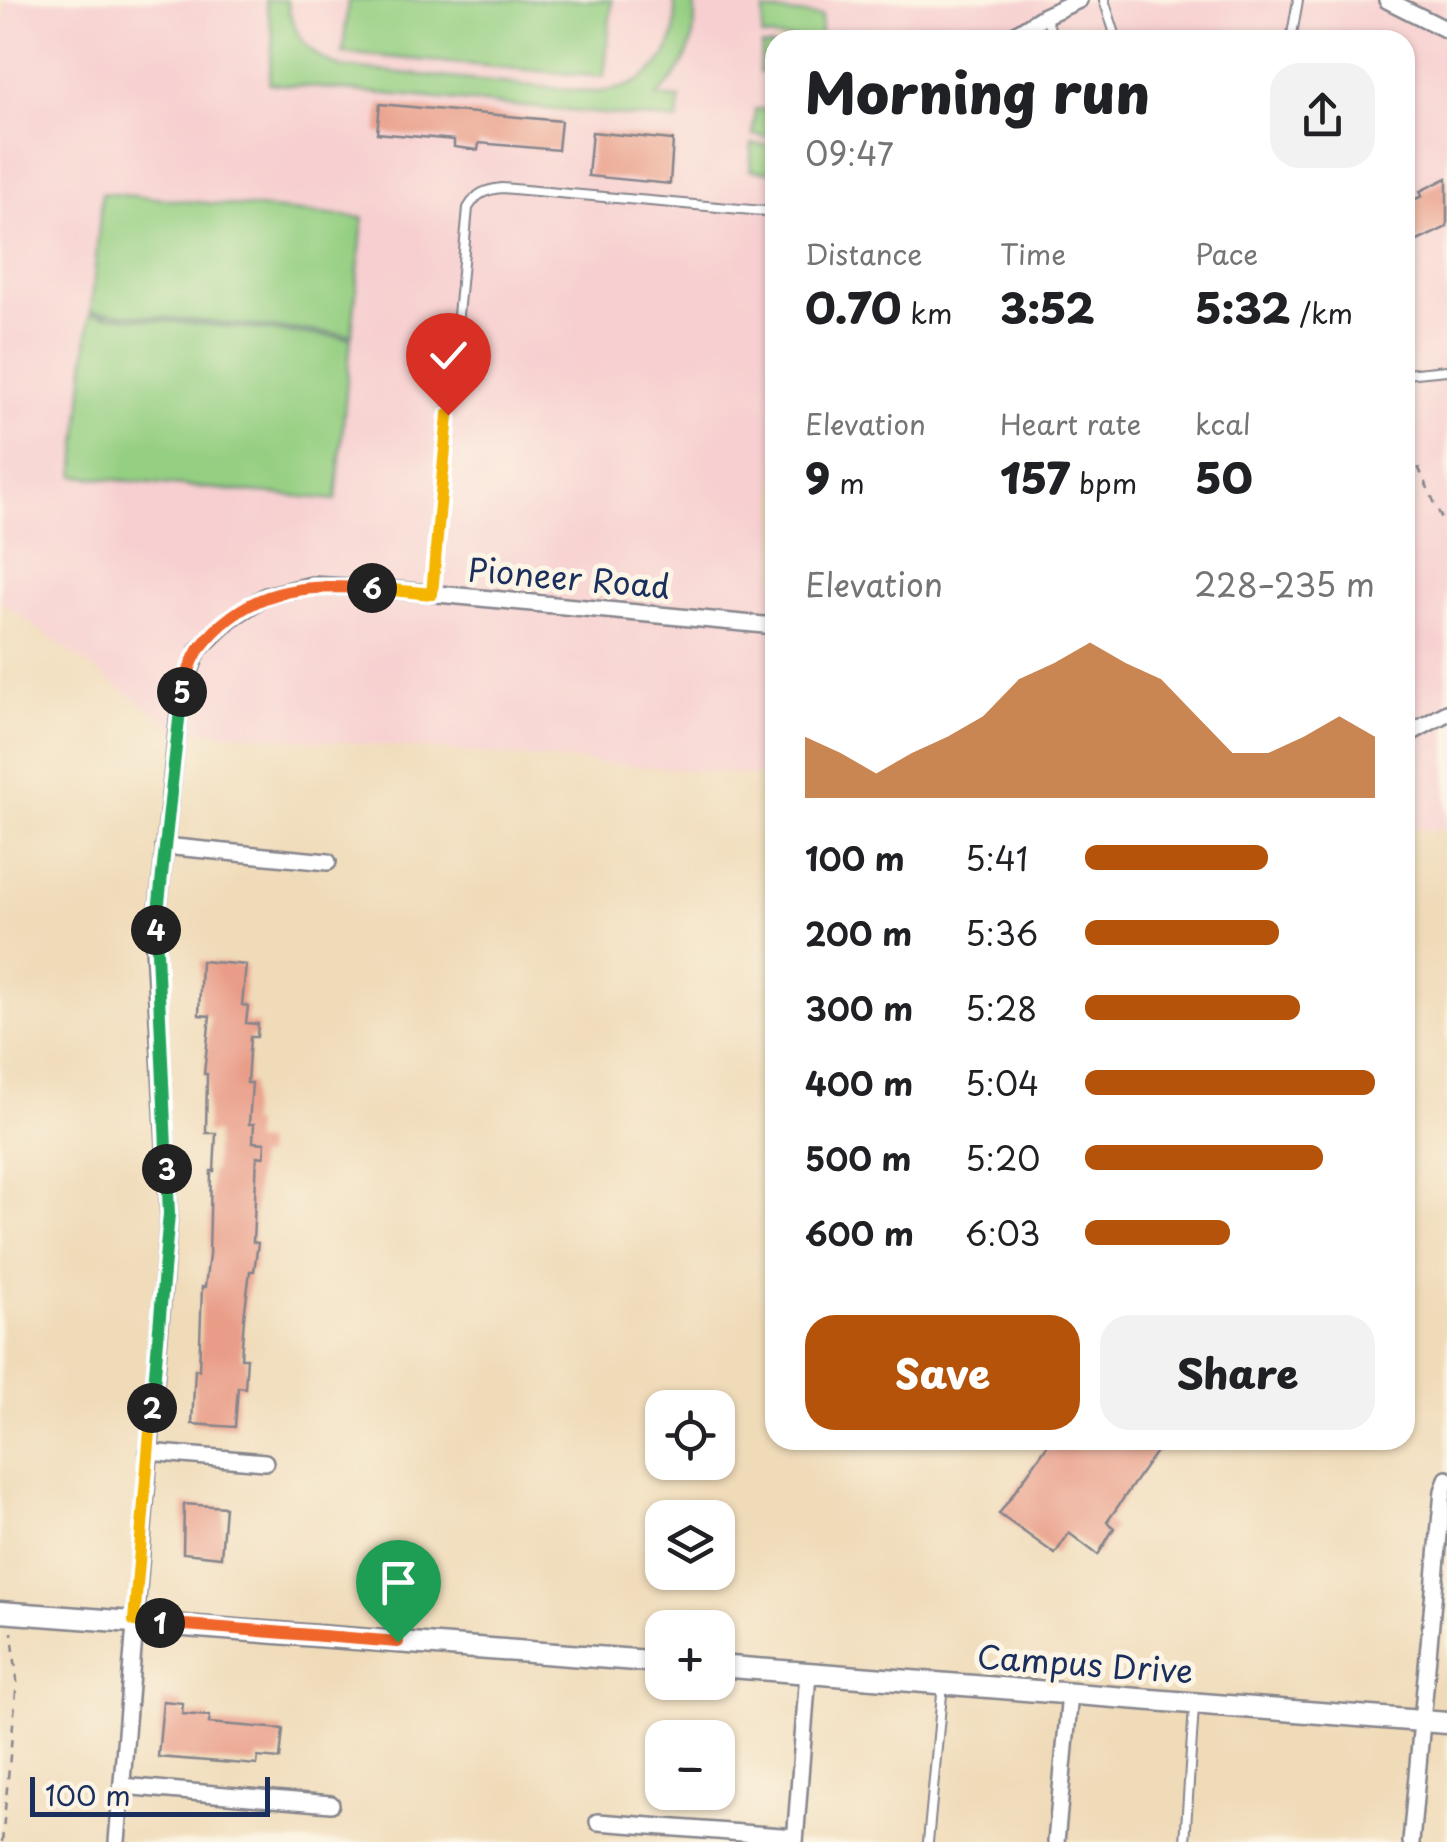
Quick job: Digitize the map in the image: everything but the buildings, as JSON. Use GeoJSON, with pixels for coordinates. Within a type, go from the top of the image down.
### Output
{"type":"FeatureCollection","features":[{"type":"Feature","properties":{"kind":"main road"},"geometry":{"type":"LineString","coordinates":[[0,1612],[645,1661]]}},
{"type":"Feature","properties":{"kind":"main road","name":"Campus Drive"},"geometry":{"type":"LineString","coordinates":[[735,1667],[1447,1723]]}},
{"type":"Feature","properties":{"kind":"street"},"geometry":{"type":"LineString","coordinates":[[1022,30],[1080,0]]}},
{"type":"Feature","properties":{"kind":"street"},"geometry":{"type":"LineString","coordinates":[[1387,0],[1447,30]]}},
{"type":"Feature","properties":{"kind":"street","name":"Pioneer Road"},"geometry":{"type":"LineString","coordinates":[[117,1842],[169,1214],[154,948],[181,695],[198,650],[230,619],[266,596],[312,585],[765,625]]}},
{"type":"Feature","properties":{"kind":"street"},"geometry":{"type":"LineString","coordinates":[[1415,731],[1447,713]]}},
{"type":"Feature","properties":{"kind":"street"},"geometry":{"type":"LineString","coordinates":[[164,846],[328,862]]}},
{"type":"Feature","properties":{"kind":"street"},"geometry":{"type":"LineString","coordinates":[[148,1452],[265,1462]]}},
{"type":"Feature","properties":{"kind":"street"},"geometry":{"type":"LineString","coordinates":[[1412,1842],[1447,1479]]}},
{"type":"Feature","properties":{"kind":"street"},"geometry":{"type":"LineString","coordinates":[[598,1822],[795,1839],[808,1673]]}},
{"type":"Feature","properties":{"kind":"street"},"geometry":{"type":"LineString","coordinates":[[1056,1842],[1070,1694]]}},
{"type":"Feature","properties":{"kind":"street"},"geometry":{"type":"LineString","coordinates":[[122,1786],[331,1804]]}},
{"type":"Feature","properties":{"kind":"lane"},"geometry":{"type":"LineString","coordinates":[[1104,0],[1114,30]]}},
{"type":"Feature","properties":{"kind":"lane"},"geometry":{"type":"LineString","coordinates":[[1293,30],[1298,0]]}},
{"type":"Feature","properties":{"kind":"lane"},"geometry":{"type":"LineString","coordinates":[[1044,16],[1051,30]]}},
{"type":"Feature","properties":{"kind":"lane"},"geometry":{"type":"LineString","coordinates":[[432,594],[468,208],[475,196],[502,188],[765,211]]}},
{"type":"Feature","properties":{"kind":"lane"},"geometry":{"type":"LineString","coordinates":[[1415,373],[1447,370]]}},
{"type":"Feature","properties":{"kind":"lane"},"geometry":{"type":"LineString","coordinates":[[928,1842],[943,1684]]}},
{"type":"Feature","properties":{"kind":"lane"},"geometry":{"type":"LineString","coordinates":[[1185,1842],[1194,1704]]}},
{"type":"Feature","properties":{"kind":"path"},"geometry":{"type":"LineString","coordinates":[[1415,460],[1447,530]]}},
{"type":"Feature","properties":{"kind":"path"},"geometry":{"type":"LineString","coordinates":[[2,1842],[17,1681],[12,1630]]}},
{"type":"Feature","properties":{"kind":"shaded area"},"geometry":{"type":"Polygon","coordinates":[[[6,0],[1447,0],[1447,831],[1415,829],[1415,30],[765,30],[765,776],[176,729],[0,601],[0,56],[6,0]]]}},
{"type":"Feature","properties":{"kind":"green space"},"geometry":{"type":"Polygon","coordinates":[[[265,0],[287,0],[303,42],[319,57],[340,67],[592,92],[629,85],[657,67],[673,38],[674,0],[694,0],[694,28],[688,53],[675,77],[656,97],[680,99],[678,121],[269,83],[273,34],[265,0]]]}},
{"type":"Feature","properties":{"kind":"green space"},"geometry":{"type":"Polygon","coordinates":[[[348,0],[612,0],[604,77],[343,53],[348,0]]]}},
{"type":"Feature","properties":{"kind":"green space"},"geometry":{"type":"Polygon","coordinates":[[[764,11],[822,16],[821,30],[765,30],[762,37],[764,11]]]}},
{"type":"Feature","properties":{"kind":"green space"},"geometry":{"type":"Polygon","coordinates":[[[762,46],[765,46],[765,72],[759,72],[762,46]]]}},
{"type":"Feature","properties":{"kind":"green space"},"geometry":{"type":"Polygon","coordinates":[[[755,109],[765,110],[765,136],[753,135],[755,109]]]}},
{"type":"Feature","properties":{"kind":"green space"},"geometry":{"type":"Polygon","coordinates":[[[752,144],[765,145],[765,171],[750,170],[752,144]]]}},
{"type":"Feature","properties":{"kind":"green space"},"geometry":{"type":"Polygon","coordinates":[[[102,193],[363,218],[352,335],[91,311],[102,193]]]}},
{"type":"Feature","properties":{"kind":"green space"},"geometry":{"type":"Polygon","coordinates":[[[90,314],[351,338],[336,500],[75,476],[90,314]]]}},
{"type":"Feature","properties":{"kind":"route"},"geometry":{"type":"LineString","coordinates":[[398,1642],[134,1621],[169,1214],[154,948],[181,695],[198,650],[230,619],[266,596],[312,585],[432,594],[448,415]]}}]}
